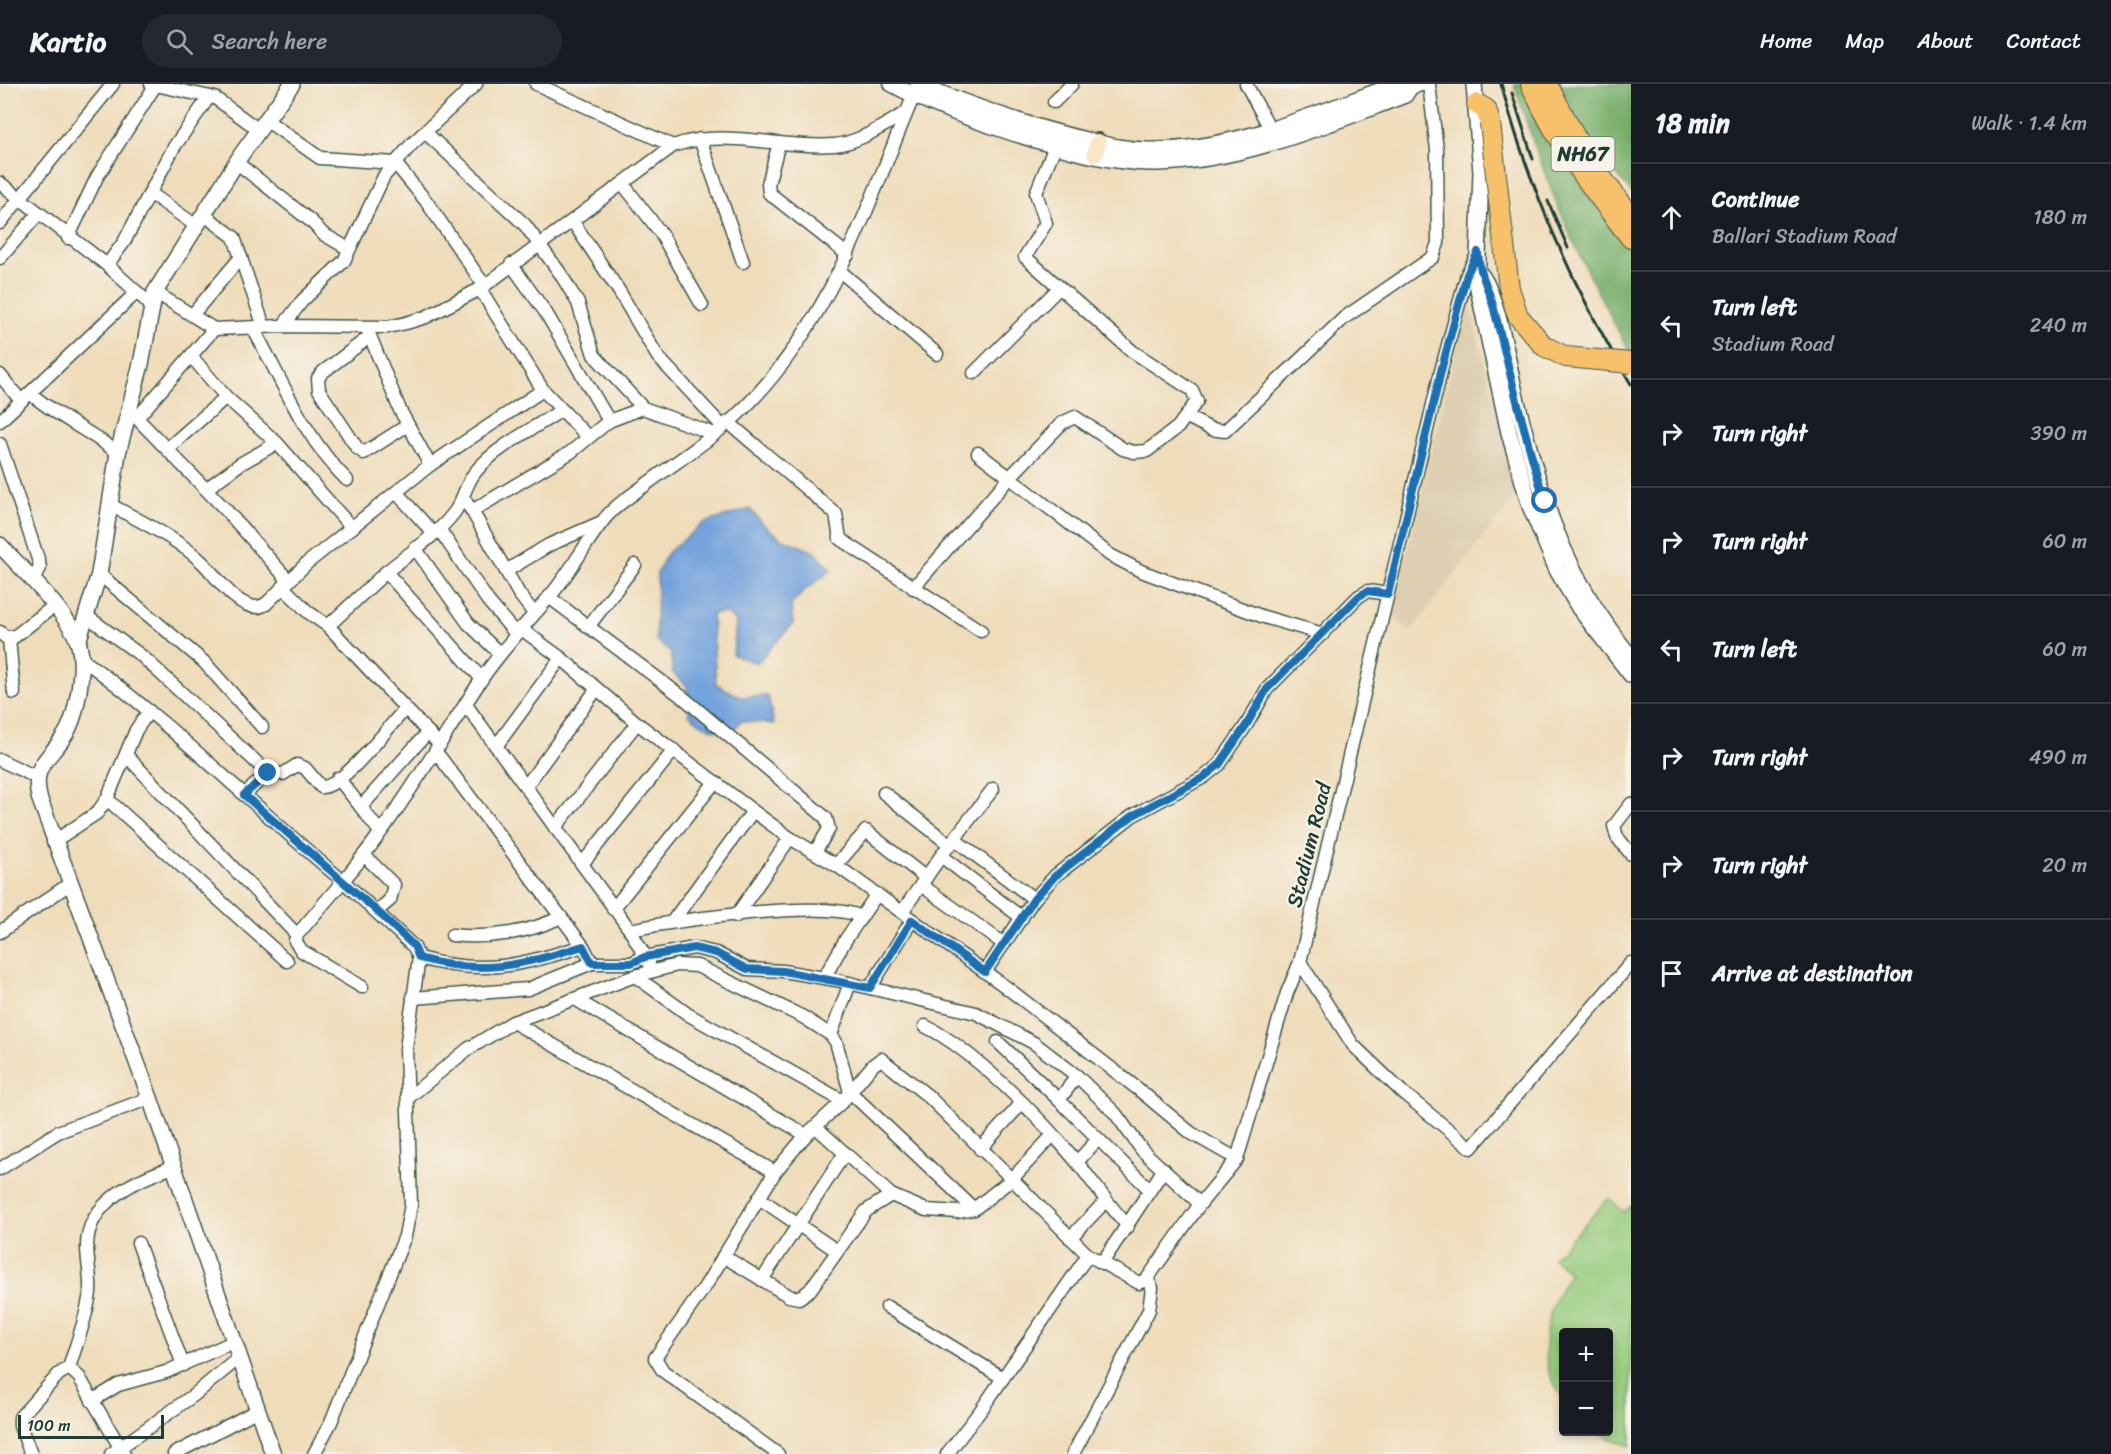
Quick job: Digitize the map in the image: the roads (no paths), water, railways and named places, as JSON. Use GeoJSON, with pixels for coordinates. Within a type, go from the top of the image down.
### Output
{"type":"FeatureCollection","features":[{"type":"Feature","properties":{"kind":"highway"},"geometry":{"type":"LineString","coordinates":[[1531,84],[1572,161],[1631,238]]}},
{"type":"Feature","properties":{"kind":"highway","name":"NH67"},"geometry":{"type":"LineString","coordinates":[[1547,84],[1585,156],[1631,216]]}},
{"type":"Feature","properties":{"kind":"highway"},"geometry":{"type":"LineString","coordinates":[[1477,104],[1486,109],[1490,123],[1509,288],[1518,316],[1544,346],[1566,357],[1631,363]]}},
{"type":"Feature","properties":{"kind":"street"},"geometry":{"type":"LineString","coordinates":[[0,223],[113,84]]}},
{"type":"Feature","properties":{"kind":"street"},"geometry":{"type":"LineString","coordinates":[[78,642],[88,617],[99,574],[118,453],[133,414],[154,299],[199,220],[236,162],[292,84]]}},
{"type":"Feature","properties":{"kind":"street"},"geometry":{"type":"LineString","coordinates":[[284,326],[302,301],[344,261],[384,176],[425,132],[476,84]]}},
{"type":"Feature","properties":{"kind":"street"},"geometry":{"type":"LineString","coordinates":[[536,84],[673,146]]}},
{"type":"Feature","properties":{"kind":"street"},"geometry":{"type":"LineString","coordinates":[[892,84],[917,87],[1096,148]]}},
{"type":"Feature","properties":{"kind":"street"},"geometry":{"type":"LineString","coordinates":[[1054,102],[1072,84]]}},
{"type":"Feature","properties":{"kind":"street"},"geometry":{"type":"LineString","coordinates":[[1246,84],[1274,136]]}},
{"type":"Feature","properties":{"kind":"street"},"geometry":{"type":"LineString","coordinates":[[917,87],[983,123],[1055,146],[1151,150],[1186,148],[1274,136],[1405,95],[1412,84]]}},
{"type":"Feature","properties":{"kind":"street"},"geometry":{"type":"LineString","coordinates":[[1186,417],[1210,429],[1225,431],[1344,318],[1427,262],[1437,250],[1437,150],[1429,84]]}},
{"type":"Feature","properties":{"kind":"street"},"geometry":{"type":"LineString","coordinates":[[1474,84],[1481,172],[1477,284],[1528,475],[1540,533],[1560,577],[1579,608],[1631,675]]}},
{"type":"Feature","properties":{"kind":"street"},"geometry":{"type":"LineString","coordinates":[[68,238],[97,177],[153,85],[169,86],[210,97],[320,158],[395,163],[426,201],[482,287],[543,390],[560,411],[588,437]]}},
{"type":"Feature","properties":{"kind":"street"},"geometry":{"type":"LineString","coordinates":[[362,987],[302,951],[296,946],[297,935],[364,855],[399,808],[482,679],[518,630],[549,597],[579,558],[602,522],[620,504],[722,428],[752,401],[801,340],[841,272],[917,87]]}},
{"type":"Feature","properties":{"kind":"street"},"geometry":{"type":"LineString","coordinates":[[107,265],[123,242],[174,147],[210,97]]}},
{"type":"Feature","properties":{"kind":"street"},"geometry":{"type":"LineString","coordinates":[[0,183],[68,238],[107,265],[137,292],[193,314],[214,329],[284,326],[369,332],[426,317],[482,287],[673,146],[700,139],[836,145],[846,143],[906,113]]}},
{"type":"Feature","properties":{"kind":"street"},"geometry":{"type":"LineString","coordinates":[[425,132],[525,225],[560,273],[578,303],[594,355],[643,408],[722,428]]}},
{"type":"Feature","properties":{"kind":"street"},"geometry":{"type":"LineString","coordinates":[[700,139],[743,262]]}},
{"type":"Feature","properties":{"kind":"street"},"geometry":{"type":"LineString","coordinates":[[779,143],[768,184],[769,193],[848,255]]}},
{"type":"Feature","properties":{"kind":"street"},"geometry":{"type":"LineString","coordinates":[[914,588],[1010,477],[1062,423],[1075,417],[1123,449],[1134,452],[1147,451],[1186,417],[1197,401],[1192,390],[1132,351],[1025,257],[1046,224],[1036,193],[1055,146]]}},
{"type":"Feature","properties":{"kind":"street"},"geometry":{"type":"LineString","coordinates":[[236,162],[312,222],[323,234],[349,249]]}},
{"type":"Feature","properties":{"kind":"street"},"geometry":{"type":"LineString","coordinates":[[624,184],[660,232],[702,305]]}},
{"type":"Feature","properties":{"kind":"street"},"geometry":{"type":"LineString","coordinates":[[150,193],[234,237],[242,257],[259,327],[309,434],[330,463],[348,480]]}},
{"type":"Feature","properties":{"kind":"street"},"geometry":{"type":"LineString","coordinates":[[0,258],[39,213]]}},
{"type":"Feature","properties":{"kind":"street"},"geometry":{"type":"LineString","coordinates":[[573,222],[619,291],[658,357],[722,428],[836,514],[840,539],[981,631]]}},
{"type":"Feature","properties":{"kind":"street","name":"Stadium Road"},"geometry":{"type":"LineString","coordinates":[[1237,1159],[1287,993],[1300,962],[1385,594],[1467,274],[1478,252]]}},
{"type":"Feature","properties":{"kind":"street"},"geometry":{"type":"LineString","coordinates":[[193,314],[242,257]]}},
{"type":"Feature","properties":{"kind":"street"},"geometry":{"type":"LineString","coordinates":[[511,264],[546,313],[609,421]]}},
{"type":"Feature","properties":{"kind":"street"},"geometry":{"type":"LineString","coordinates":[[841,272],[937,354]]}},
{"type":"Feature","properties":{"kind":"street"},"geometry":{"type":"LineString","coordinates":[[974,373],[1059,288]]}},
{"type":"Feature","properties":{"kind":"street"},"geometry":{"type":"LineString","coordinates":[[0,421],[137,292]]}},
{"type":"Feature","properties":{"kind":"street"},"geometry":{"type":"LineString","coordinates":[[133,414],[191,356],[214,329]]}},
{"type":"Feature","properties":{"kind":"street"},"geometry":{"type":"LineString","coordinates":[[369,332],[323,372],[318,378],[319,390],[357,448],[364,453],[408,425]]}},
{"type":"Feature","properties":{"kind":"street"},"geometry":{"type":"LineString","coordinates":[[369,332],[408,425],[430,465]]}},
{"type":"Feature","properties":{"kind":"street"},"geometry":{"type":"LineString","coordinates":[[191,356],[226,397],[278,443],[352,528]]}},
{"type":"Feature","properties":{"kind":"street"},"geometry":{"type":"LineString","coordinates":[[0,375],[26,398],[84,428],[118,453]]}},
{"type":"Feature","properties":{"kind":"street"},"geometry":{"type":"LineString","coordinates":[[109,504],[193,555],[244,604],[259,607],[306,564],[430,465],[543,390]]}},
{"type":"Feature","properties":{"kind":"street"},"geometry":{"type":"LineString","coordinates":[[166,449],[226,397]]}},
{"type":"Feature","properties":{"kind":"street"},"geometry":{"type":"LineString","coordinates":[[472,511],[571,452],[609,421],[643,408]]}},
{"type":"Feature","properties":{"kind":"street"},"geometry":{"type":"LineString","coordinates":[[328,626],[386,572],[436,531],[464,499],[469,482],[488,458],[560,411]]}},
{"type":"Feature","properties":{"kind":"street"},"geometry":{"type":"LineString","coordinates":[[133,414],[206,489],[308,612],[328,626],[428,732],[583,946],[592,963]]}},
{"type":"Feature","properties":{"kind":"street"},"geometry":{"type":"LineString","coordinates":[[206,489],[240,464],[278,443]]}},
{"type":"Feature","properties":{"kind":"street"},"geometry":{"type":"LineString","coordinates":[[0,444],[39,562],[40,568],[32,581]]}},
{"type":"Feature","properties":{"kind":"street"},"geometry":{"type":"LineString","coordinates":[[978,453],[1110,555],[1141,571],[1264,617],[1323,634]]}},
{"type":"Feature","properties":{"kind":"street"},"geometry":{"type":"LineString","coordinates":[[1528,475],[1564,555],[1588,597],[1631,657]]}},
{"type":"Feature","properties":{"kind":"street"},"geometry":{"type":"LineString","coordinates":[[397,493],[436,531],[488,601],[518,630],[561,658],[637,723],[753,811],[790,838],[877,894],[985,972],[1121,1075],[1191,1133],[1237,1159],[1200,1204],[1147,1279],[1139,1283],[1129,1280],[1088,1255],[928,1096],[886,1061],[877,1060],[847,1096],[806,1135],[775,1172],[723,1256],[658,1350],[656,1363],[682,1385],[778,1454]]}},
{"type":"Feature","properties":{"kind":"street"},"geometry":{"type":"LineString","coordinates":[[464,499],[533,612]]}},
{"type":"Feature","properties":{"kind":"street"},"geometry":{"type":"LineString","coordinates":[[506,571],[549,545],[602,522]]}},
{"type":"Feature","properties":{"kind":"street"},"geometry":{"type":"LineString","coordinates":[[0,545],[54,606],[78,642],[82,659],[72,722],[36,777],[39,798],[53,842],[71,883],[150,1098],[273,1454]]}},
{"type":"Feature","properties":{"kind":"street"},"geometry":{"type":"LineString","coordinates":[[416,548],[468,623],[500,654]]}},
{"type":"Feature","properties":{"kind":"street"},"geometry":{"type":"LineString","coordinates":[[588,627],[635,565]]}},
{"type":"Feature","properties":{"kind":"street"},"geometry":{"type":"LineString","coordinates":[[386,572],[482,679]]}},
{"type":"Feature","properties":{"kind":"street"},"geometry":{"type":"LineString","coordinates":[[99,574],[204,662],[262,726]]}},
{"type":"Feature","properties":{"kind":"street"},"geometry":{"type":"LineString","coordinates":[[985,972],[1034,899],[1055,876],[1107,834],[1158,801],[1204,777],[1219,765],[1267,689],[1323,634],[1351,602],[1368,591],[1385,594]]}},
{"type":"Feature","properties":{"kind":"street"},"geometry":{"type":"LineString","coordinates":[[549,597],[685,699],[826,818],[829,829],[814,852]]}},
{"type":"Feature","properties":{"kind":"street"},"geometry":{"type":"LineString","coordinates":[[14,693],[5,635],[54,606]]}},
{"type":"Feature","properties":{"kind":"street"},"geometry":{"type":"LineString","coordinates":[[88,617],[143,657],[268,773],[283,774],[301,765],[325,787],[348,771],[405,708]]}},
{"type":"Feature","properties":{"kind":"street"},"geometry":{"type":"LineString","coordinates":[[496,745],[561,658]]}},
{"type":"Feature","properties":{"kind":"street"},"geometry":{"type":"LineString","coordinates":[[82,659],[149,711],[378,912],[414,946],[419,958],[406,1048],[410,1097],[411,1205],[405,1236],[331,1422],[314,1454]]}},
{"type":"Feature","properties":{"kind":"street"},"geometry":{"type":"LineString","coordinates":[[526,786],[596,690]]}},
{"type":"Feature","properties":{"kind":"street"},"geometry":{"type":"LineString","coordinates":[[466,705],[630,930],[653,971]]}},
{"type":"Feature","properties":{"kind":"street"},"geometry":{"type":"LineString","coordinates":[[53,842],[97,813],[107,799],[136,730],[149,711]]}},
{"type":"Feature","properties":{"kind":"street"},"geometry":{"type":"LineString","coordinates":[[555,828],[637,723]]}},
{"type":"Feature","properties":{"kind":"street"},"geometry":{"type":"LineString","coordinates":[[361,807],[428,732]]}},
{"type":"Feature","properties":{"kind":"street"},"geometry":{"type":"LineString","coordinates":[[582,864],[674,750]]}},
{"type":"Feature","properties":{"kind":"street"},"geometry":{"type":"LineString","coordinates":[[126,755],[297,935]]}},
{"type":"Feature","properties":{"kind":"street"},"geometry":{"type":"LineString","coordinates":[[0,760],[36,777]]}},
{"type":"Feature","properties":{"kind":"street"},"geometry":{"type":"LineString","coordinates":[[244,795],[268,773]]}},
{"type":"Feature","properties":{"kind":"street"},"geometry":{"type":"LineString","coordinates":[[338,778],[380,832]]}},
{"type":"Feature","properties":{"kind":"street"},"geometry":{"type":"LineString","coordinates":[[613,909],[715,782]]}},
{"type":"Feature","properties":{"kind":"street"},"geometry":{"type":"LineString","coordinates":[[870,988],[923,881],[993,789]]}},
{"type":"Feature","properties":{"kind":"street"},"geometry":{"type":"LineString","coordinates":[[884,794],[1034,899]]}},
{"type":"Feature","properties":{"kind":"street"},"geometry":{"type":"LineString","coordinates":[[107,799],[287,961]]}},
{"type":"Feature","properties":{"kind":"street"},"geometry":{"type":"LineString","coordinates":[[1631,804],[1614,826],[1617,837],[1631,854]]}},
{"type":"Feature","properties":{"kind":"street"},"geometry":{"type":"LineString","coordinates":[[672,922],[753,811]]}},
{"type":"Feature","properties":{"kind":"street"},"geometry":{"type":"LineString","coordinates":[[836,866],[866,831],[923,881],[1004,944]]}},
{"type":"Feature","properties":{"kind":"street"},"geometry":{"type":"LineString","coordinates":[[736,916],[790,838]]}},
{"type":"Feature","properties":{"kind":"street"},"geometry":{"type":"LineString","coordinates":[[364,855],[393,885],[390,900],[378,912]]}},
{"type":"Feature","properties":{"kind":"street"},"geometry":{"type":"LineString","coordinates":[[941,856],[1022,918]]}},
{"type":"Feature","properties":{"kind":"street"},"geometry":{"type":"LineString","coordinates":[[0,932],[71,883]]}},
{"type":"Feature","properties":{"kind":"street"},"geometry":{"type":"LineString","coordinates":[[824,978],[877,894]]}},
{"type":"Feature","properties":{"kind":"street"},"geometry":{"type":"LineString","coordinates":[[630,930],[672,922],[835,909],[851,911],[861,917]]}},
{"type":"Feature","properties":{"kind":"street"},"geometry":{"type":"LineString","coordinates":[[452,935],[479,937],[534,928],[561,917]]}},
{"type":"Feature","properties":{"kind":"street"},"geometry":{"type":"LineString","coordinates":[[419,958],[454,966],[519,965],[583,946]]}},
{"type":"Feature","properties":{"kind":"street"},"geometry":{"type":"LineString","coordinates":[[413,998],[528,988],[592,963],[631,963],[645,957],[683,950],[706,950],[747,969],[824,978],[976,1013],[1034,1043],[1077,1076],[1100,1097],[1142,1150],[1200,1204]]}},
{"type":"Feature","properties":{"kind":"street"},"geometry":{"type":"LineString","coordinates":[[1300,962],[1353,1045],[1402,1092],[1471,1148],[1631,963]]}},
{"type":"Feature","properties":{"kind":"street"},"geometry":{"type":"LineString","coordinates":[[410,1097],[468,1049],[513,1022],[635,976],[677,966],[697,966],[803,1017],[831,1035],[836,1042],[847,1096]]}},
{"type":"Feature","properties":{"kind":"street"},"geometry":{"type":"LineString","coordinates":[[635,976],[689,1015],[847,1096],[974,1209]]}},
{"type":"Feature","properties":{"kind":"street"},"geometry":{"type":"LineString","coordinates":[[831,1035],[850,983]]}},
{"type":"Feature","properties":{"kind":"street"},"geometry":{"type":"LineString","coordinates":[[575,999],[806,1135]]}},
{"type":"Feature","properties":{"kind":"street"},"geometry":{"type":"LineString","coordinates":[[513,1022],[775,1172]]}},
{"type":"Feature","properties":{"kind":"street"},"geometry":{"type":"LineString","coordinates":[[925,1026],[953,1042],[1021,1104],[1077,1162],[1105,1202],[1128,1226]]}},
{"type":"Feature","properties":{"kind":"street"},"geometry":{"type":"LineString","coordinates":[[998,1042],[1150,1190]]}},
{"type":"Feature","properties":{"kind":"street"},"geometry":{"type":"LineString","coordinates":[[1059,1100],[1077,1076]]}},
{"type":"Feature","properties":{"kind":"street"},"geometry":{"type":"LineString","coordinates":[[0,1169],[58,1132],[150,1098]]}},
{"type":"Feature","properties":{"kind":"street"},"geometry":{"type":"LineString","coordinates":[[980,1149],[1021,1104]]}},
{"type":"Feature","properties":{"kind":"street"},"geometry":{"type":"LineString","coordinates":[[816,1127],[891,1195],[926,1210],[958,1212],[974,1209],[1012,1179],[1052,1136]]}},
{"type":"Feature","properties":{"kind":"street"},"geometry":{"type":"LineString","coordinates":[[1077,1162],[1098,1139]]}},
{"type":"Feature","properties":{"kind":"street"},"geometry":{"type":"LineString","coordinates":[[762,1280],[797,1223],[845,1153]]}},
{"type":"Feature","properties":{"kind":"street"},"geometry":{"type":"LineString","coordinates":[[31,1454],[20,1426],[20,1417],[58,1374],[69,1368],[90,1293],[87,1245],[90,1230],[97,1217],[122,1188],[145,1176],[174,1167]]}},
{"type":"Feature","properties":{"kind":"street"},"geometry":{"type":"LineString","coordinates":[[1102,1263],[1164,1170]]}},
{"type":"Feature","properties":{"kind":"street"},"geometry":{"type":"LineString","coordinates":[[723,1256],[789,1296],[799,1299],[810,1290],[866,1211],[891,1195]]}},
{"type":"Feature","properties":{"kind":"street"},"geometry":{"type":"LineString","coordinates":[[759,1198],[837,1251]]}},
{"type":"Feature","properties":{"kind":"street"},"geometry":{"type":"LineString","coordinates":[[1070,1238],[1105,1202]]}},
{"type":"Feature","properties":{"kind":"street"},"geometry":{"type":"LineString","coordinates":[[138,1243],[183,1365]]}},
{"type":"Feature","properties":{"kind":"street"},"geometry":{"type":"LineString","coordinates":[[947,1454],[1088,1255]]}},
{"type":"Feature","properties":{"kind":"street"},"geometry":{"type":"LineString","coordinates":[[1073,1454],[1149,1310],[1152,1288],[1147,1279]]}},
{"type":"Feature","properties":{"kind":"street"},"geometry":{"type":"LineString","coordinates":[[887,1306],[1003,1378]]}},
{"type":"Feature","properties":{"kind":"street"},"geometry":{"type":"LineString","coordinates":[[92,1401],[118,1385],[183,1365],[235,1341]]}},
{"type":"Feature","properties":{"kind":"street"},"geometry":{"type":"LineString","coordinates":[[69,1368],[79,1377],[118,1451],[194,1395],[240,1357]]}},
{"type":"Feature","properties":{"kind":"street"},"geometry":{"type":"LineString","coordinates":[[174,1454],[258,1410]]}},
{"type":"Feature","properties":{"kind":"water"},"geometry":{"type":"Polygon","coordinates":[[[750,509],[764,525],[781,538],[815,552],[832,570],[805,590],[791,605],[793,624],[757,663],[733,655],[736,622],[726,613],[712,614],[716,684],[740,697],[768,696],[774,724],[741,721],[732,731],[720,730],[704,725],[689,714],[687,686],[672,672],[671,653],[656,640],[657,574],[667,553],[704,523],[750,509]]]}},
{"type":"Feature","properties":{"kind":"railway"},"geometry":{"type":"LineString","coordinates":[[1501,84],[1540,201],[1572,276],[1631,384]]}},
{"type":"Feature","properties":{"kind":"railway"},"geometry":{"type":"LineString","coordinates":[[1512,93],[1533,159]]}},
{"type":"Feature","properties":{"kind":"railway"},"geometry":{"type":"LineString","coordinates":[[1548,201],[1568,248]]}}]}
